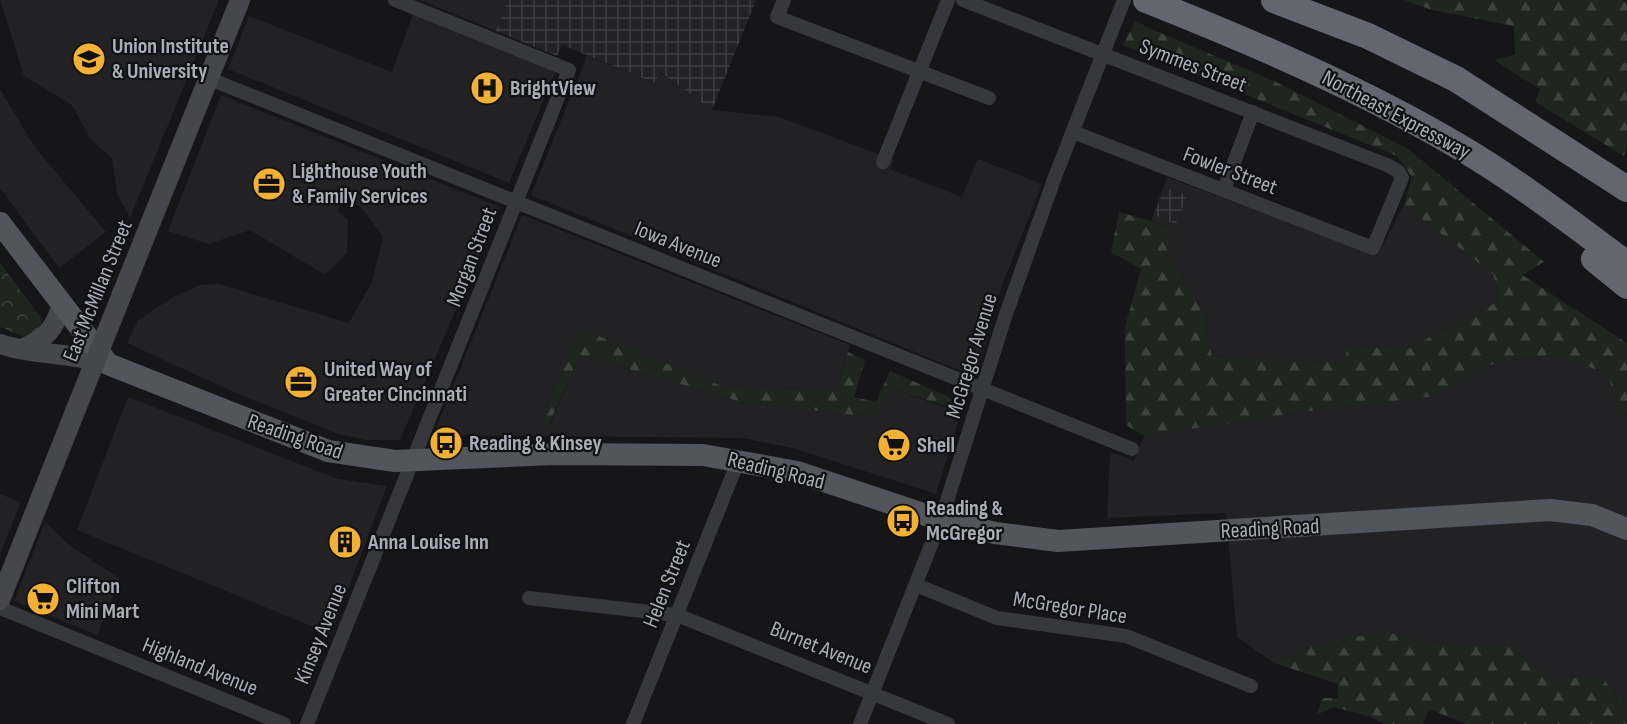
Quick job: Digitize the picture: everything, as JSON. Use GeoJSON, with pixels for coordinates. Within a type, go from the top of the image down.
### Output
{"type":"FeatureCollection","features":[{"type":"Feature","properties":{"kind":"highway","name":"Northeast Expressway"},"geometry":{"type":"LineString","coordinates":[[1146,0],[1247,40],[1363,95],[1463,149],[1542,201],[1627,264]]}},
{"type":"Feature","properties":{"kind":"highway"},"geometry":{"type":"LineString","coordinates":[[1274,0],[1368,36],[1456,79],[1627,189]]}},
{"type":"Feature","properties":{"kind":"highway"},"geometry":{"type":"LineString","coordinates":[[1463,149],[1627,286]]}},
{"type":"Feature","properties":{"kind":"main road","name":"East McMillan Street"},"geometry":{"type":"LineString","coordinates":[[0,600],[240,0]]}},
{"type":"Feature","properties":{"kind":"main road"},"geometry":{"type":"LineString","coordinates":[[0,223],[108,364]]}},
{"type":"Feature","properties":{"kind":"main road"},"geometry":{"type":"LineString","coordinates":[[9,347],[47,336],[58,318],[62,304]]}},
{"type":"Feature","properties":{"kind":"main road"},"geometry":{"type":"LineString","coordinates":[[9,347],[74,355],[108,364]]}},
{"type":"Feature","properties":{"kind":"main road","name":"Reading Road"},"geometry":{"type":"LineString","coordinates":[[108,364],[328,451],[358,458],[413,460],[666,453],[739,459],[797,472],[941,520],[995,533],[1058,542],[1550,510],[1592,515],[1627,529]]}},
{"type":"Feature","properties":{"kind":"street"},"geometry":{"type":"LineString","coordinates":[[395,0],[422,5]]}},
{"type":"Feature","properties":{"kind":"street"},"geometry":{"type":"LineString","coordinates":[[784,0],[777,17],[989,98]]}},
{"type":"Feature","properties":{"kind":"street"},"geometry":{"type":"LineString","coordinates":[[883,162],[948,0]]}},
{"type":"Feature","properties":{"kind":"street","name":"Symmes Street"},"geometry":{"type":"LineString","coordinates":[[963,0],[1253,112],[1398,171],[1402,178],[1373,248]]}},
{"type":"Feature","properties":{"kind":"street","name":"McGregor Avenue"},"geometry":{"type":"LineString","coordinates":[[860,724],[941,520],[984,391],[1005,316],[1124,0]]}},
{"type":"Feature","properties":{"kind":"street","name":"Morgan Street"},"geometry":{"type":"LineString","coordinates":[[413,460],[569,70],[422,5]]}},
{"type":"Feature","properties":{"kind":"street","name":"Iowa Avenue"},"geometry":{"type":"LineString","coordinates":[[210,79],[1132,449]]}},
{"type":"Feature","properties":{"kind":"street"},"geometry":{"type":"LineString","coordinates":[[1224,189],[1253,112]]}},
{"type":"Feature","properties":{"kind":"street","name":"Fowler Street"},"geometry":{"type":"LineString","coordinates":[[1073,132],[1373,248]]}},
{"type":"Feature","properties":{"kind":"street","name":"Helen Street"},"geometry":{"type":"LineString","coordinates":[[633,724],[739,459]]}},
{"type":"Feature","properties":{"kind":"street","name":"Kinsey Avenue"},"geometry":{"type":"LineString","coordinates":[[307,724],[413,460]]}},
{"type":"Feature","properties":{"kind":"street","name":"McGregor Place"},"geometry":{"type":"LineString","coordinates":[[916,585],[997,618],[1126,636],[1251,686]]}},
{"type":"Feature","properties":{"kind":"street","name":"Burnet Avenue"},"geometry":{"type":"LineString","coordinates":[[529,598],[677,615],[948,724]]}},
{"type":"Feature","properties":{"kind":"street","name":"Highland Avenue"},"geometry":{"type":"LineString","coordinates":[[0,608],[284,724]]}},
{"type":"Feature","properties":{"kind":"shaded area"},"geometry":{"type":"Polygon","coordinates":[[[0,0],[219,0],[130,218],[117,194],[112,158],[90,139],[72,105],[24,76],[0,0]]]}},
{"type":"Feature","properties":{"kind":"shaded area"},"geometry":{"type":"Polygon","coordinates":[[[420,0],[508,0],[496,31],[420,0]]]}},
{"type":"Feature","properties":{"kind":"shaded area"},"geometry":{"type":"Polygon","coordinates":[[[508,0],[756,0],[712,110],[660,72],[655,83],[562,45],[557,56],[496,31],[508,0]]]}},
{"type":"Feature","properties":{"kind":"shaded area"},"geometry":{"type":"Polygon","coordinates":[[[413,14],[556,70],[509,183],[228,69],[249,16],[392,72],[413,14]]]}},
{"type":"Feature","properties":{"kind":"shaded area"},"geometry":{"type":"Polygon","coordinates":[[[587,56],[655,83],[659,72],[712,110],[779,117],[894,160],[890,169],[962,197],[978,159],[1042,184],[1002,285],[976,377],[531,195],[587,56]]]}},
{"type":"Feature","properties":{"kind":"shaded area"},"geometry":{"type":"Polygon","coordinates":[[[0,89],[34,146],[106,232],[59,268],[0,188],[0,89]]]}},
{"type":"Feature","properties":{"kind":"shaded area"},"geometry":{"type":"Polygon","coordinates":[[[221,95],[500,207],[400,440],[367,440],[338,434],[229,390],[127,343],[138,320],[173,297],[200,285],[219,284],[349,323],[372,282],[383,237],[361,207],[342,199],[338,211],[348,220],[347,253],[325,275],[250,230],[209,244],[168,231],[221,95]]]}},
{"type":"Feature","properties":{"kind":"shaded area"},"geometry":{"type":"Polygon","coordinates":[[[1167,177],[1377,256],[1404,205],[1493,274],[1501,300],[1409,348],[1347,347],[1344,363],[1212,356],[1203,312],[1170,258],[1171,227],[1151,221],[1167,177]]]}},
{"type":"Feature","properties":{"kind":"shaded area"},"geometry":{"type":"Polygon","coordinates":[[[1165,187],[1187,195],[1176,224],[1154,215],[1165,187]]]}},
{"type":"Feature","properties":{"kind":"shaded area"},"geometry":{"type":"Polygon","coordinates":[[[522,215],[850,345],[837,390],[722,386],[579,329],[541,424],[549,426],[580,355],[745,403],[872,417],[894,389],[961,413],[936,494],[793,448],[742,438],[448,435],[435,431],[522,215]]]}},
{"type":"Feature","properties":{"kind":"shaded area"},"geometry":{"type":"Polygon","coordinates":[[[1550,355],[1608,373],[1617,412],[1627,416],[1627,705],[1614,695],[1605,680],[1589,675],[1554,681],[1508,646],[1427,642],[1406,638],[1319,643],[1274,663],[1237,637],[1226,513],[1107,518],[1110,452],[1134,461],[1144,436],[1310,411],[1430,397],[1497,362],[1550,355]]]}},
{"type":"Feature","properties":{"kind":"shaded area"},"geometry":{"type":"Polygon","coordinates":[[[128,397],[338,479],[387,486],[331,634],[77,530],[128,397]]]}},
{"type":"Feature","properties":{"kind":"shaded area"},"geometry":{"type":"Polygon","coordinates":[[[0,494],[21,502],[0,554],[0,494]]]}},
{"type":"Feature","properties":{"kind":"shaded area"},"geometry":{"type":"Polygon","coordinates":[[[45,522],[69,545],[120,579],[97,635],[14,601],[45,522]]]}},
{"type":"Feature","properties":{"kind":"green space"},"geometry":{"type":"Polygon","coordinates":[[[1404,0],[1623,0],[1627,4],[1627,145],[1624,156],[1535,102],[1540,89],[1494,60],[1515,55],[1514,26],[1432,10],[1404,0]]]}},
{"type":"Feature","properties":{"kind":"green space"},"geometry":{"type":"Polygon","coordinates":[[[1135,22],[1276,82],[1407,148],[1544,262],[1522,275],[1627,343],[1627,416],[1617,412],[1608,373],[1550,355],[1497,362],[1430,397],[1310,411],[1144,436],[1126,425],[1125,327],[1141,269],[1111,252],[1119,212],[1171,227],[1170,258],[1203,312],[1212,356],[1344,363],[1347,347],[1409,348],[1501,300],[1493,274],[1404,205],[1412,177],[1397,156],[1123,45],[1135,22]]]}},
{"type":"Feature","properties":{"kind":"green space"},"geometry":{"type":"Polygon","coordinates":[[[0,263],[42,319],[40,328],[27,338],[0,327],[0,263]]]}},
{"type":"Feature","properties":{"kind":"green space"},"geometry":{"type":"Polygon","coordinates":[[[579,328],[722,386],[837,390],[848,352],[865,360],[854,397],[876,402],[890,371],[949,397],[961,411],[894,389],[873,417],[745,403],[580,355],[548,426],[541,424],[579,328]]]}},
{"type":"Feature","properties":{"kind":"green space"},"geometry":{"type":"Polygon","coordinates":[[[1385,632],[1427,642],[1508,646],[1554,681],[1589,675],[1605,680],[1614,695],[1627,705],[1627,724],[1466,724],[1429,709],[1423,724],[1385,724],[1368,716],[1334,707],[1316,715],[1323,698],[1338,698],[1338,684],[1274,663],[1319,643],[1385,632]]]}},
{"type":"Feature","properties":{"kind":"place","name":"Union Institute & University"},"geometry":{"type":"Point","coordinates":[89,59]}},
{"type":"Feature","properties":{"kind":"place","name":"BrightView"},"geometry":{"type":"Point","coordinates":[487,88]}},
{"type":"Feature","properties":{"kind":"place","name":"Lighthouse Youth & Family Services"},"geometry":{"type":"Point","coordinates":[269,184]}},
{"type":"Feature","properties":{"kind":"place","name":"United Way of Greater Cincinnati"},"geometry":{"type":"Point","coordinates":[301,382]}},
{"type":"Feature","properties":{"kind":"place","name":"Reading & Kinsey"},"geometry":{"type":"Point","coordinates":[446,443]}},
{"type":"Feature","properties":{"kind":"place","name":"Shell"},"geometry":{"type":"Point","coordinates":[894,445]}},
{"type":"Feature","properties":{"kind":"place","name":"Reading & McGregor"},"geometry":{"type":"Point","coordinates":[903,521]}},
{"type":"Feature","properties":{"kind":"place","name":"Anna Louise Inn"},"geometry":{"type":"Point","coordinates":[345,542]}},
{"type":"Feature","properties":{"kind":"place","name":"Clifton Mini Mart"},"geometry":{"type":"Point","coordinates":[43,599]}}]}
